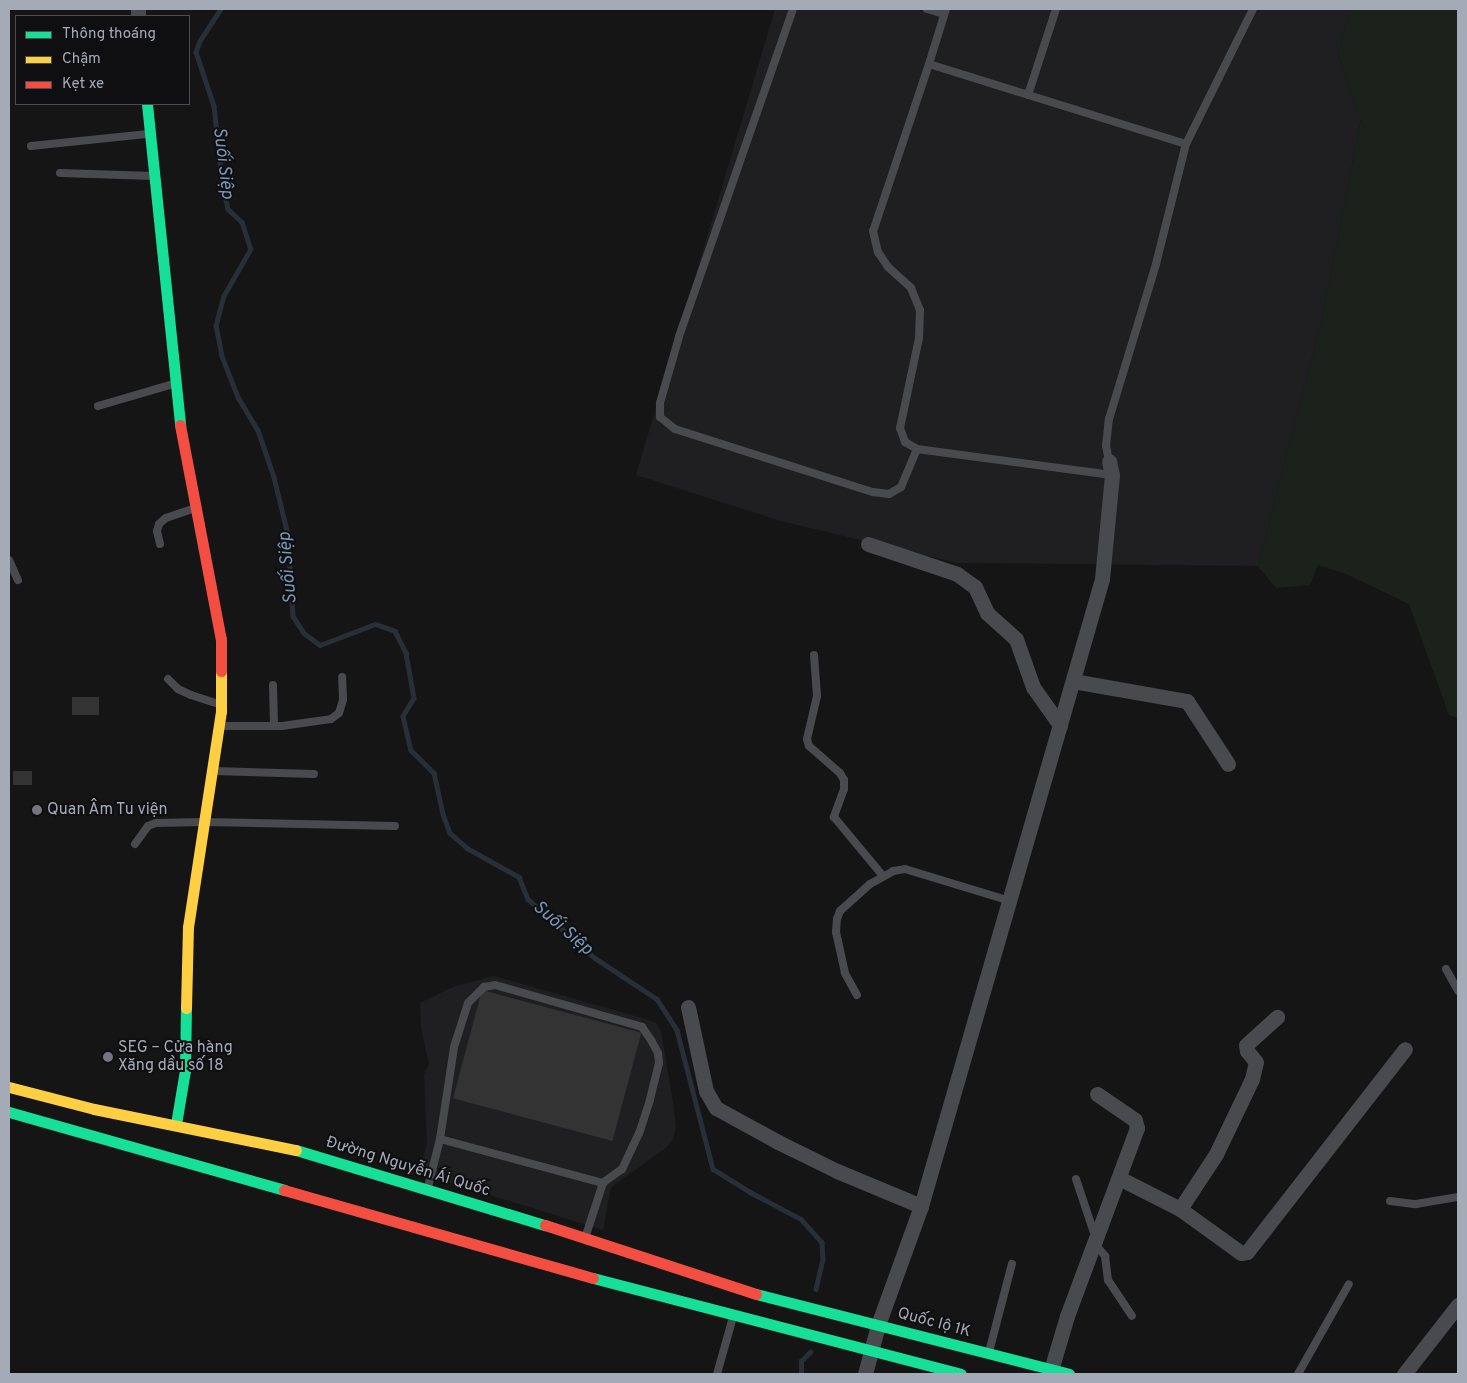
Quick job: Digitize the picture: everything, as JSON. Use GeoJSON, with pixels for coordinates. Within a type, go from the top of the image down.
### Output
{"type":"FeatureCollection","features":[{"type":"Feature","properties":{"kind":"main road"},"geometry":{"type":"LineString","coordinates":[[147,105],[180,426],[221,639],[221,705],[219,726],[188,927],[185,1070],[176,1124]]}},
{"type":"Feature","properties":{"kind":"main road","name":"Đường Nguyễn Ái Quốc"},"geometry":{"type":"LineString","coordinates":[[9,1087],[94,1109],[176,1124],[301,1151],[427,1191],[585,1237],[741,1290],[792,1302]]}},
{"type":"Feature","properties":{"kind":"main road"},"geometry":{"type":"LineString","coordinates":[[9,1112],[658,1297],[790,1328],[961,1374]]}},
{"type":"Feature","properties":{"kind":"main road","name":"Quốc lộ 1K"},"geometry":{"type":"LineString","coordinates":[[792,1302],[1068,1374]]}},
{"type":"Feature","properties":{"kind":"street"},"geometry":{"type":"LineString","coordinates":[[866,1374],[870,1351],[878,1325],[921,1206],[1102,579],[1110,468]]}},
{"type":"Feature","properties":{"kind":"street"},"geometry":{"type":"LineString","coordinates":[[868,544],[956,574],[975,587],[987,613],[1016,639],[1033,687],[1060,725]]}},
{"type":"Feature","properties":{"kind":"street"},"geometry":{"type":"LineString","coordinates":[[1072,681],[1187,701],[1228,764]]}},
{"type":"Feature","properties":{"kind":"street"},"geometry":{"type":"LineString","coordinates":[[688,1007],[706,1091],[716,1108],[836,1171],[921,1206]]}},
{"type":"Feature","properties":{"kind":"street"},"geometry":{"type":"LineString","coordinates":[[1180,1209],[1216,1154],[1252,1079],[1256,1062],[1247,1051],[1246,1046],[1278,1017]]}},
{"type":"Feature","properties":{"kind":"street"},"geometry":{"type":"LineString","coordinates":[[1119,1178],[1180,1209],[1241,1253],[1246,1252],[1405,1049]]}},
{"type":"Feature","properties":{"kind":"street"},"geometry":{"type":"LineString","coordinates":[[1051,1370],[1067,1316],[1137,1128],[1135,1120],[1097,1094]]}},
{"type":"Feature","properties":{"kind":"street"},"geometry":{"type":"LineString","coordinates":[[1404,1374],[1458,1305]]}},
{"type":"Feature","properties":{"kind":"lane"},"geometry":{"type":"LineString","coordinates":[[793,9],[680,337],[660,404],[660,417],[674,429],[873,492],[889,494],[902,487],[917,449]]}},
{"type":"Feature","properties":{"kind":"lane"},"geometry":{"type":"LineString","coordinates":[[927,9],[945,12],[873,231],[878,252],[888,268],[911,288],[920,310],[919,338],[900,428],[905,442],[917,449],[1110,468],[1106,446],[1109,419],[1156,264],[1186,144],[1252,9]]}},
{"type":"Feature","properties":{"kind":"lane"},"geometry":{"type":"LineString","coordinates":[[1028,95],[1056,9]]}},
{"type":"Feature","properties":{"kind":"lane"},"geometry":{"type":"LineString","coordinates":[[929,64],[1186,144]]}},
{"type":"Feature","properties":{"kind":"lane"},"geometry":{"type":"LineString","coordinates":[[31,146],[150,133]]}},
{"type":"Feature","properties":{"kind":"lane"},"geometry":{"type":"LineString","coordinates":[[60,173],[155,176]]}},
{"type":"Feature","properties":{"kind":"lane"},"geometry":{"type":"LineString","coordinates":[[98,406],[175,383]]}},
{"type":"Feature","properties":{"kind":"lane"},"geometry":{"type":"LineString","coordinates":[[160,544],[157,531],[159,524],[166,518],[196,508]]}},
{"type":"Feature","properties":{"kind":"lane"},"geometry":{"type":"LineString","coordinates":[[9,560],[18,580]]}},
{"type":"Feature","properties":{"kind":"lane"},"geometry":{"type":"LineString","coordinates":[[814,655],[817,696],[807,739],[809,746],[840,773],[844,780],[844,789],[834,817],[883,876]]}},
{"type":"Feature","properties":{"kind":"lane"},"geometry":{"type":"LineString","coordinates":[[219,726],[274,726],[331,719],[339,713],[343,700],[342,677]]}},
{"type":"Feature","properties":{"kind":"lane"},"geometry":{"type":"LineString","coordinates":[[168,679],[178,689],[221,705]]}},
{"type":"Feature","properties":{"kind":"lane"},"geometry":{"type":"LineString","coordinates":[[273,684],[274,726]]}},
{"type":"Feature","properties":{"kind":"lane"},"geometry":{"type":"LineString","coordinates":[[211,771],[314,774]]}},
{"type":"Feature","properties":{"kind":"lane"},"geometry":{"type":"LineString","coordinates":[[135,844],[148,826],[156,823],[203,822],[395,826]]}},
{"type":"Feature","properties":{"kind":"lane"},"geometry":{"type":"LineString","coordinates":[[857,995],[845,973],[836,932],[837,918],[840,911],[849,902],[870,884],[883,876],[893,871],[916,870],[1010,901]]}},
{"type":"Feature","properties":{"kind":"lane"},"geometry":{"type":"LineString","coordinates":[[1446,969],[1458,991]]}},
{"type":"Feature","properties":{"kind":"lane"},"geometry":{"type":"LineString","coordinates":[[427,1191],[440,1139],[454,1047],[468,1003],[484,987],[495,985],[642,1027],[658,1053],[659,1063],[650,1100],[639,1133],[622,1169],[603,1183],[585,1237]]}},
{"type":"Feature","properties":{"kind":"lane"},"geometry":{"type":"LineString","coordinates":[[440,1139],[603,1183]]}},
{"type":"Feature","properties":{"kind":"lane"},"geometry":{"type":"LineString","coordinates":[[1076,1179],[1095,1241],[1105,1256],[1108,1280],[1132,1316]]}},
{"type":"Feature","properties":{"kind":"lane"},"geometry":{"type":"LineString","coordinates":[[1390,1201],[1416,1204],[1458,1197]]}},
{"type":"Feature","properties":{"kind":"lane"},"geometry":{"type":"LineString","coordinates":[[989,1354],[1012,1264]]}},
{"type":"Feature","properties":{"kind":"lane"},"geometry":{"type":"LineString","coordinates":[[1298,1374],[1349,1284]]}},
{"type":"Feature","properties":{"kind":"lane"},"geometry":{"type":"LineString","coordinates":[[717,1374],[733,1315]]}},
{"type":"Feature","properties":{"kind":"shaded area"},"geometry":{"type":"Polygon","coordinates":[[[775,9],[1351,9],[1338,54],[1361,119],[1322,318],[1258,566],[957,563],[781,521],[636,475],[775,9]]]}},
{"type":"Feature","properties":{"kind":"shaded area"},"geometry":{"type":"Polygon","coordinates":[[[1351,9],[1458,9],[1458,718],[1449,715],[1409,604],[1346,574],[1318,565],[1310,585],[1276,588],[1258,566],[1322,318],[1361,119],[1338,54],[1351,9]]]}},
{"type":"Feature","properties":{"kind":"shaded area"},"geometry":{"type":"Polygon","coordinates":[[[494,976],[646,1019],[656,1023],[661,1031],[676,1127],[673,1139],[667,1147],[611,1187],[603,1230],[419,1173],[427,1143],[424,1075],[429,1064],[421,1028],[420,1003],[455,986],[494,976]]]}},
{"type":"Feature","properties":{"kind":"building"},"geometry":{"type":"Polygon","coordinates":[[[72,697],[99,697],[99,715],[72,715],[72,697]]]}},
{"type":"Feature","properties":{"kind":"building"},"geometry":{"type":"Polygon","coordinates":[[[13,771],[32,771],[32,785],[13,785],[13,771]]]}},
{"type":"Feature","properties":{"kind":"building"},"geometry":{"type":"Polygon","coordinates":[[[482,990],[641,1033],[612,1141],[453,1098],[482,990]]]}},
{"type":"Feature","properties":{"kind":"waterway","name":"Suối Siệp"},"geometry":{"type":"LineString","coordinates":[[221,9],[200,41],[196,52],[214,106],[223,187],[228,209],[242,222],[251,249],[224,296],[216,325],[222,356],[238,397],[258,430],[274,477],[288,535],[293,616],[304,633],[320,645],[375,624],[395,631],[406,653],[414,698],[403,716],[411,750],[434,773],[443,814],[450,833],[467,848],[519,877],[528,899],[595,958],[657,999],[677,1030],[713,1169],[750,1192],[801,1219],[822,1242],[823,1259],[816,1289]]}},
{"type":"Feature","properties":{"kind":"waterway","name":"Suối Siệp"},"geometry":{"type":"LineString","coordinates":[[801,1374],[801,1361],[810,1352]]}},
{"type":"Feature","properties":{"kind":"traffic: fast"},"geometry":{"type":"LineString","coordinates":[[147,105],[180,425]]}},
{"type":"Feature","properties":{"kind":"traffic: fast"},"geometry":{"type":"LineString","coordinates":[[176,1124],[185,1070],[186,1008]]}},
{"type":"Feature","properties":{"kind":"traffic: fast"},"geometry":{"type":"LineString","coordinates":[[9,1112],[284,1190]]}},
{"type":"Feature","properties":{"kind":"traffic: fast"},"geometry":{"type":"LineString","coordinates":[[296,1150],[545,1225]]}},
{"type":"Feature","properties":{"kind":"traffic: fast"},"geometry":{"type":"LineString","coordinates":[[593,1278],[961,1374]]}},
{"type":"Feature","properties":{"kind":"traffic: fast"},"geometry":{"type":"LineString","coordinates":[[756,1294],[1069,1374]]}},
{"type":"Feature","properties":{"kind":"traffic: slow"},"geometry":{"type":"LineString","coordinates":[[186,1008],[188,927],[221,711],[221,671]]}},
{"type":"Feature","properties":{"kind":"traffic: slow"},"geometry":{"type":"LineString","coordinates":[[9,1087],[94,1109],[296,1150]]}},
{"type":"Feature","properties":{"kind":"traffic: jam"},"geometry":{"type":"LineString","coordinates":[[180,425],[221,639],[221,671]]}},
{"type":"Feature","properties":{"kind":"traffic: jam"},"geometry":{"type":"LineString","coordinates":[[284,1190],[593,1278]]}},
{"type":"Feature","properties":{"kind":"traffic: jam"},"geometry":{"type":"LineString","coordinates":[[545,1225],[756,1294]]}},
{"type":"Feature","properties":{"kind":"place","name":"Quan Âm Tu viện"},"geometry":{"type":"Point","coordinates":[37,810]}},
{"type":"Feature","properties":{"kind":"place","name":"SEG – Cửa hàng Xăng dầu số 18"},"geometry":{"type":"Point","coordinates":[108,1057]}}]}
